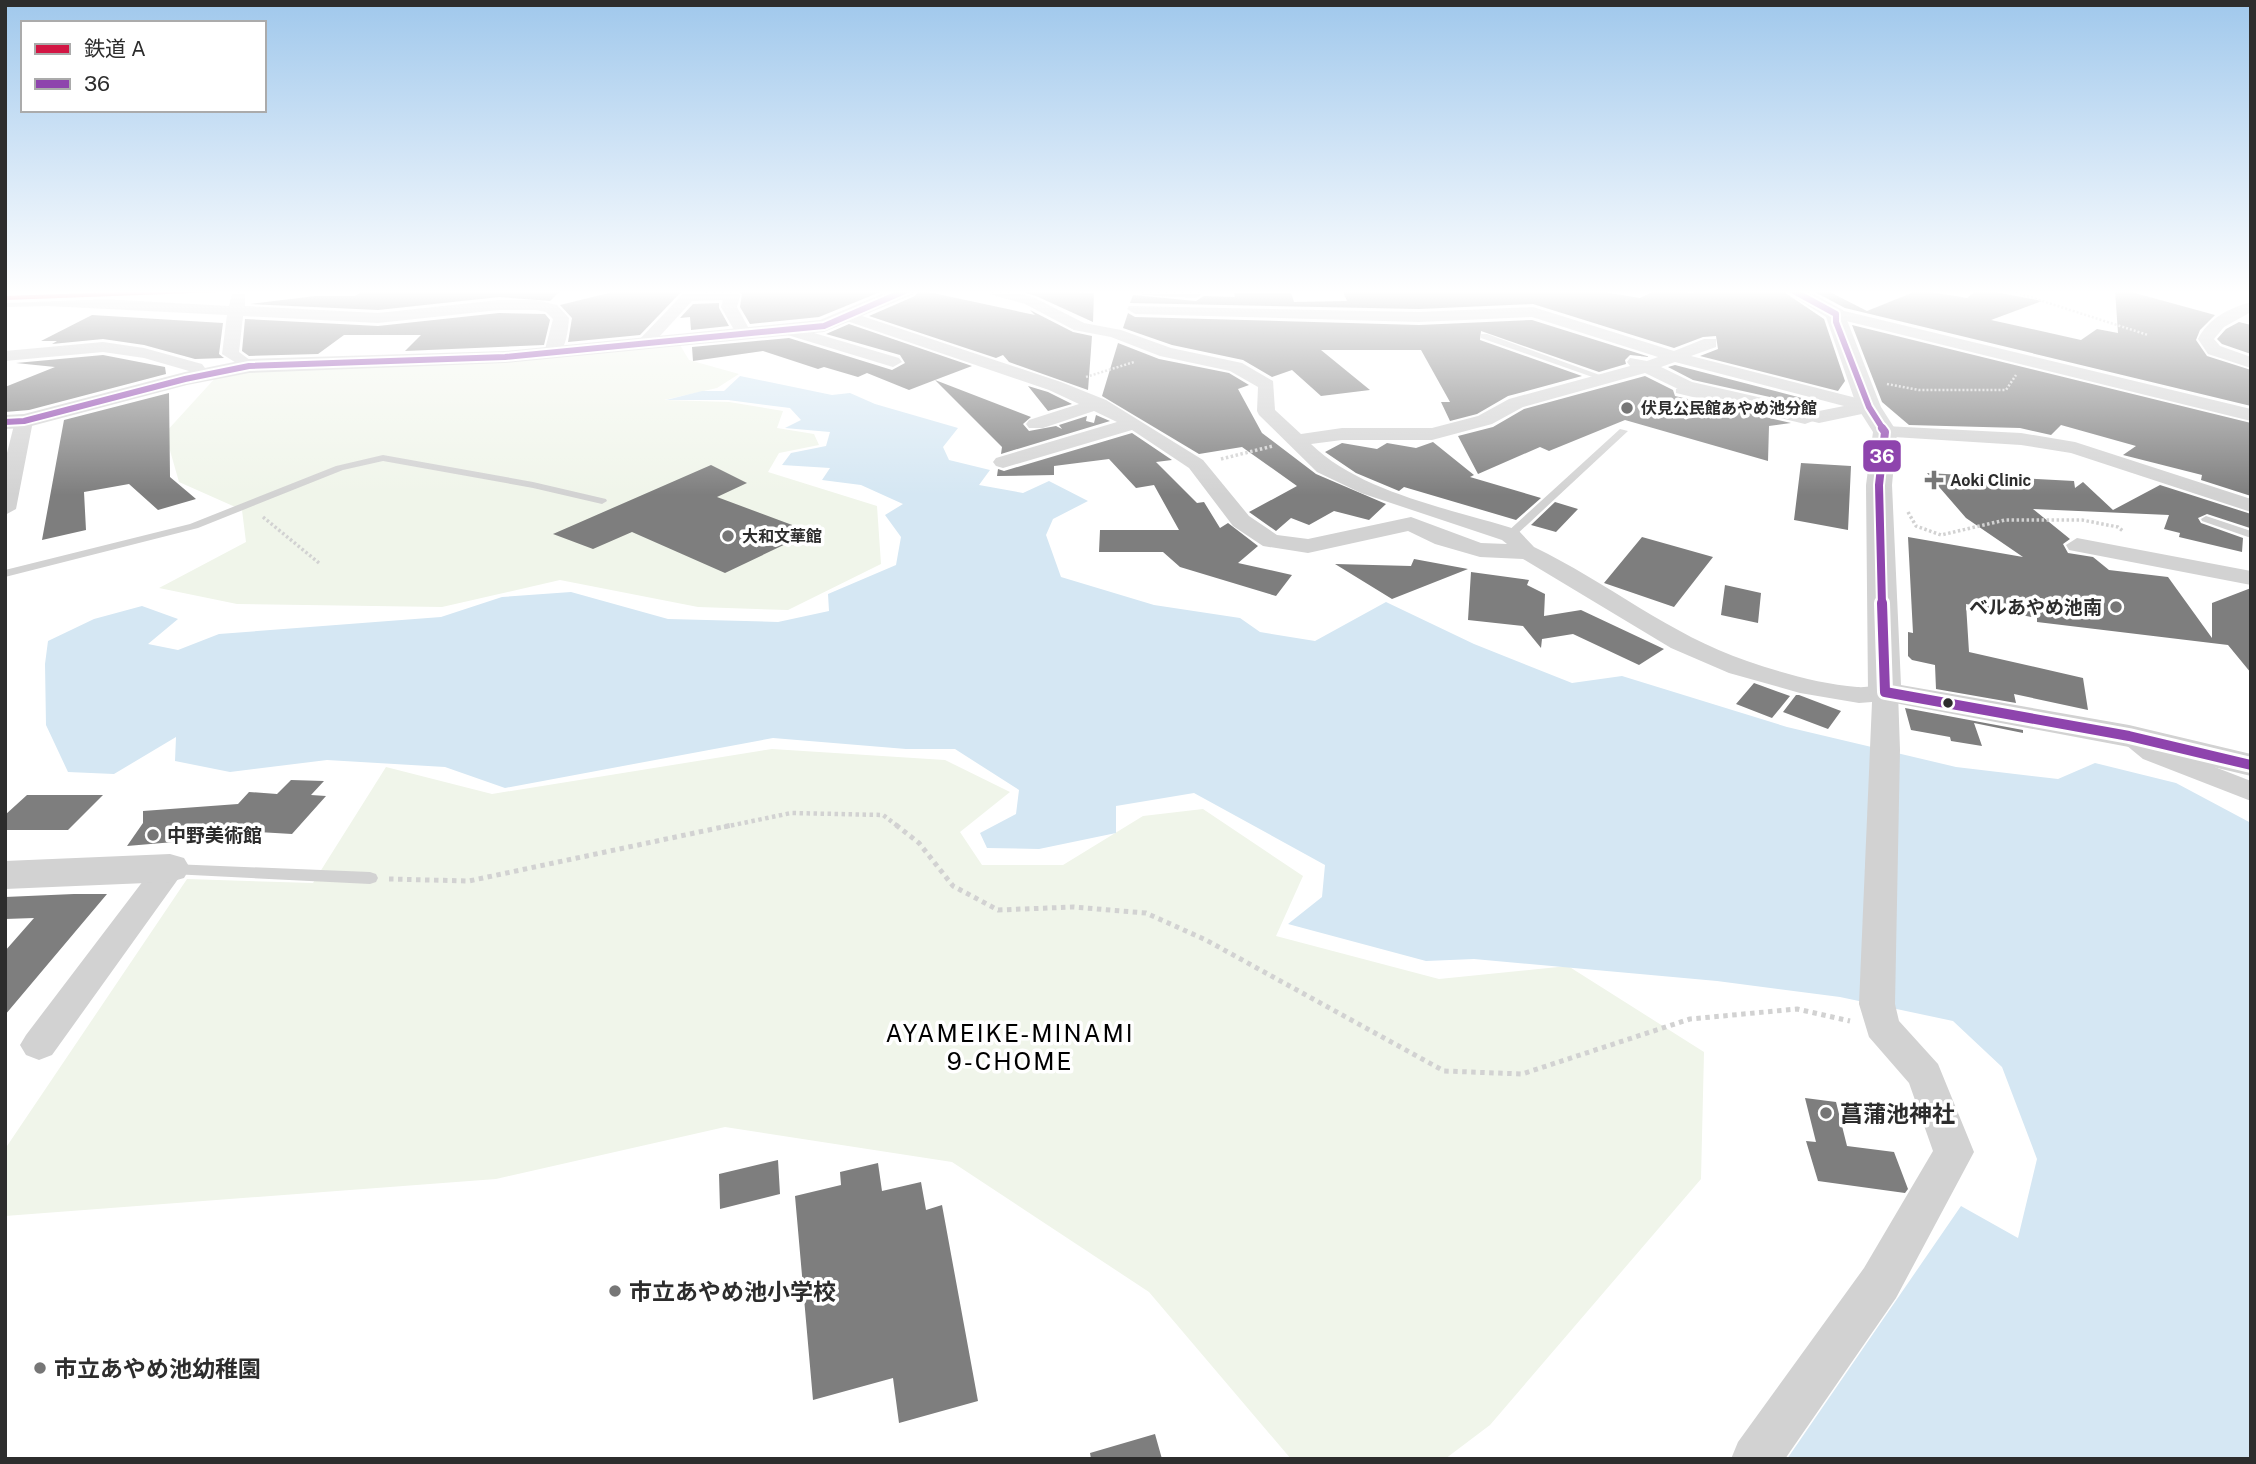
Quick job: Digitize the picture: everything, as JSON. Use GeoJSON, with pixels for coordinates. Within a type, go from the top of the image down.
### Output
{"type":"FeatureCollection","features":[{"type":"Feature","properties":{"kind":"street"},"geometry":{"type":"LineString","coordinates":[[160,358],[197,368]]}},
{"type":"Feature","properties":{"kind":"street"},"geometry":{"type":"LineString","coordinates":[[177,381],[212,358]]}},
{"type":"Feature","properties":{"kind":"street"},"geometry":{"type":"LineString","coordinates":[[237,358],[249,366]]}},
{"type":"Feature","properties":{"kind":"street"},"geometry":{"type":"LineString","coordinates":[[5,509],[15,422],[177,381],[249,366],[428,358]]}},
{"type":"Feature","properties":{"kind":"street"},"geometry":{"type":"LineString","coordinates":[[881,358],[893,362]]}},
{"type":"Feature","properties":{"kind":"street"},"geometry":{"type":"LineString","coordinates":[[973,358],[1055,386],[1099,404],[1134,423],[1196,464],[1241,521],[1271,541],[1308,546],[1450,515]]}},
{"type":"Feature","properties":{"kind":"street"},"geometry":{"type":"LineString","coordinates":[[1195,358],[1236,367],[1267,385],[1266,411],[1324,468],[1368,489],[1510,536],[1528,552],[1680,643],[1738,667],[1800,685],[1859,695],[1885,692],[2129,736],[2251,765]]}},
{"type":"Feature","properties":{"kind":"street"},"geometry":{"type":"LineString","coordinates":[[1626,358],[1686,386],[1819,417],[1877,420],[2075,448],[2251,506]]}},
{"type":"Feature","properties":{"kind":"street"},"geometry":{"type":"LineString","coordinates":[[1295,442],[1342,433],[1432,434],[1485,420],[1516,403],[1671,358]]}},
{"type":"Feature","properties":{"kind":"street"},"geometry":{"type":"LineString","coordinates":[[1685,358],[1877,420]]}},
{"type":"Feature","properties":{"kind":"street"},"geometry":{"type":"LineString","coordinates":[[1755,1459],[1880,1283],[1954,1152],[1925,1075],[1880,1016],[1886,750],[1877,420],[1850,358]]}},
{"type":"Feature","properties":{"kind":"street"},"geometry":{"type":"LineString","coordinates":[[2020,358],[2251,415]]}},
{"type":"Feature","properties":{"kind":"street"},"geometry":{"type":"LineString","coordinates":[[1036,424],[1099,404]]}},
{"type":"Feature","properties":{"kind":"street"},"geometry":{"type":"LineString","coordinates":[[1003,462],[1041,453],[1134,423]]}},
{"type":"Feature","properties":{"kind":"street"},"geometry":{"type":"LineString","coordinates":[[1411,524],[1443,540],[1480,550],[1528,552]]}},
{"type":"Feature","properties":{"kind":"street"},"geometry":{"type":"LineString","coordinates":[[2077,545],[2251,578]]}},
{"type":"Feature","properties":{"kind":"street"},"geometry":{"type":"LineString","coordinates":[[2129,736],[2153,753],[2251,792]]}},
{"type":"Feature","properties":{"kind":"street"},"geometry":{"type":"LineString","coordinates":[[5,875],[170,868]]}},
{"type":"Feature","properties":{"kind":"street"},"geometry":{"type":"LineString","coordinates":[[39,1045],[170,868]]}},
{"type":"Feature","properties":{"kind":"lane"},"geometry":{"type":"LineString","coordinates":[[1548,358],[1604,378]]}},
{"type":"Feature","properties":{"kind":"lane"},"geometry":{"type":"LineString","coordinates":[[1679,391],[1805,421],[1819,417]]}},
{"type":"Feature","properties":{"kind":"lane"},"geometry":{"type":"LineString","coordinates":[[1510,536],[1623,431]]}},
{"type":"Feature","properties":{"kind":"lane"},"geometry":{"type":"LineString","coordinates":[[5,574],[144,541],[249,506],[340,468],[383,458],[533,485],[602,501]]}},
{"type":"Feature","properties":{"kind":"lane"},"geometry":{"type":"LineString","coordinates":[[2206,519],[2251,535]]}},
{"type":"Feature","properties":{"kind":"lane"},"geometry":{"type":"LineString","coordinates":[[170,868],[370,878]]}},
{"type":"Feature","properties":{"kind":"path"},"geometry":{"type":"LineString","coordinates":[[1055,386],[1145,358]]}},
{"type":"Feature","properties":{"kind":"path"},"geometry":{"type":"LineString","coordinates":[[1858,378],[1919,390],[2006,390],[2027,360]]}},
{"type":"Feature","properties":{"kind":"path"},"geometry":{"type":"LineString","coordinates":[[1196,464],[1295,442]]}},
{"type":"Feature","properties":{"kind":"path"},"geometry":{"type":"LineString","coordinates":[[1879,485],[1903,502],[1916,526],[1941,535],[2005,520],[2082,520],[2118,527],[2125,533]]}},
{"type":"Feature","properties":{"kind":"path"},"geometry":{"type":"LineString","coordinates":[[249,506],[319,563]]}},
{"type":"Feature","properties":{"kind":"path"},"geometry":{"type":"LineString","coordinates":[[370,878],[469,881],[791,813],[883,815],[919,843],[953,886],[998,910],[1073,907],[1146,913],[1206,940],[1444,1070],[1521,1074],[1690,1019],[1797,1009],[1880,1016]]}},
{"type":"Feature","properties":{"kind":"shaded area"},"geometry":{"type":"Polygon","coordinates":[[[460,358],[688,358],[739,374],[717,388],[664,400],[729,402],[783,411],[777,428],[814,434],[819,445],[779,453],[768,472],[877,506],[881,564],[788,610],[698,607],[560,580],[442,607],[237,604],[159,588],[246,542],[242,510],[179,482],[165,433],[217,376],[268,370],[460,358]]]}},
{"type":"Feature","properties":{"kind":"shaded area"},"geometry":{"type":"Polygon","coordinates":[[[772,749],[945,760],[1010,792],[960,832],[982,865],[1063,865],[1143,816],[1203,809],[1303,876],[1276,936],[1439,979],[1568,966],[1704,1052],[1701,1179],[1490,1425],[1445,1459],[1291,1459],[1149,1292],[952,1162],[725,1127],[496,1179],[5,1216],[5,1149],[187,879],[313,883],[386,767],[492,794],[772,749]]]}},
{"type":"Feature","properties":{"kind":"water"},"geometry":{"type":"Polygon","coordinates":[[[740,376],[832,395],[850,393],[875,404],[958,428],[943,447],[949,460],[990,470],[979,485],[1023,493],[1049,481],[1088,501],[1053,519],[1046,535],[1061,577],[1154,605],[1240,618],[1260,632],[1315,641],[1386,602],[1474,644],[1572,683],[1622,676],[1787,727],[1956,767],[2058,779],[2095,763],[2176,783],[2251,823],[2251,1459],[1787,1459],[1961,1206],[2018,1238],[2037,1159],[2002,1067],[1953,1021],[1840,997],[1717,981],[1474,959],[1426,961],[1288,924],[1322,897],[1325,865],[1194,793],[1116,806],[1116,833],[1039,849],[987,848],[980,833],[1016,814],[1019,790],[955,749],[906,749],[773,738],[505,788],[445,767],[327,760],[230,772],[175,761],[176,737],[114,774],[68,772],[46,725],[45,664],[48,641],[94,619],[142,606],[178,619],[148,644],[178,650],[219,634],[441,617],[502,597],[571,592],[668,619],[778,622],[829,611],[828,594],[896,565],[901,537],[885,515],[903,504],[861,485],[822,480],[830,468],[782,465],[791,453],[826,446],[830,432],[785,428],[801,420],[790,408],[728,400],[666,400],[702,391],[724,391],[740,376]]]}},
{"type":"Feature","properties":{"kind":"building"},"geometry":{"type":"Polygon","coordinates":[[[67,358],[120,358],[165,367],[166,374],[29,410],[5,412],[5,387],[55,367],[16,363],[67,358]]]}},
{"type":"Feature","properties":{"kind":"building"},"geometry":{"type":"Polygon","coordinates":[[[785,358],[854,358],[892,370],[905,363],[902,358],[950,358],[972,366],[909,390],[867,373],[858,377],[824,367],[818,369],[785,358]]]}},
{"type":"Feature","properties":{"kind":"building"},"geometry":{"type":"Polygon","coordinates":[[[1006,358],[1090,358],[1088,390],[1009,362],[1006,358]]]}},
{"type":"Feature","properties":{"kind":"building"},"geometry":{"type":"Polygon","coordinates":[[[1113,358],[1157,358],[1229,373],[1249,385],[1238,389],[1262,433],[1316,474],[1386,504],[1369,520],[1334,511],[1309,525],[1291,518],[1276,531],[1249,512],[1297,486],[1242,447],[1199,454],[1102,396],[1113,358]]]}},
{"type":"Feature","properties":{"kind":"building"},"geometry":{"type":"Polygon","coordinates":[[[1235,358],[1331,358],[1370,390],[1321,396],[1292,370],[1272,377],[1235,358]]]}},
{"type":"Feature","properties":{"kind":"building"},"geometry":{"type":"Polygon","coordinates":[[[1426,358],[1532,358],[1582,376],[1508,396],[1477,414],[1450,421],[1441,402],[1450,402],[1426,358]]]}},
{"type":"Feature","properties":{"kind":"building"},"geometry":{"type":"Polygon","coordinates":[[[1560,358],[1627,358],[1626,364],[1599,372],[1560,358]]]}},
{"type":"Feature","properties":{"kind":"building"},"geometry":{"type":"Polygon","coordinates":[[[1709,358],[1837,358],[1845,381],[1838,391],[1709,358]]]}},
{"type":"Feature","properties":{"kind":"building"},"geometry":{"type":"Polygon","coordinates":[[[1865,358],[1988,358],[2251,423],[2251,496],[2201,480],[2202,475],[2123,455],[2136,446],[2061,425],[2051,435],[2020,428],[1909,425],[1882,402],[1865,358]]]}},
{"type":"Feature","properties":{"kind":"building"},"geometry":{"type":"Polygon","coordinates":[[[2053,358],[2214,358],[2251,370],[2251,406],[2053,358]]]}},
{"type":"Feature","properties":{"kind":"building"},"geometry":{"type":"Polygon","coordinates":[[[1675,365],[1817,402],[1811,406],[1693,380],[1668,367],[1675,365]]]}},
{"type":"Feature","properties":{"kind":"building"},"geometry":{"type":"Polygon","coordinates":[[[1645,376],[1673,390],[1675,396],[1791,423],[1769,426],[1768,461],[1625,420],[1549,451],[1540,447],[1478,474],[1458,436],[1493,427],[1524,409],[1645,376]]]}},
{"type":"Feature","properties":{"kind":"building"},"geometry":{"type":"Polygon","coordinates":[[[935,380],[1031,417],[1023,424],[1029,431],[1056,426],[1062,429],[1059,425],[1087,416],[1086,421],[1094,423],[1096,415],[1110,421],[1001,454],[1002,447],[935,380]]]}},
{"type":"Feature","properties":{"kind":"building"},"geometry":{"type":"Polygon","coordinates":[[[1028,386],[1048,392],[1072,404],[1048,411],[1028,386]]]}},
{"type":"Feature","properties":{"kind":"building"},"geometry":{"type":"Polygon","coordinates":[[[169,393],[170,477],[196,499],[158,510],[129,484],[84,492],[86,530],[42,540],[64,420],[169,393]]]}},
{"type":"Feature","properties":{"kind":"building"},"geometry":{"type":"Polygon","coordinates":[[[1132,433],[1172,460],[1156,462],[1197,503],[1204,502],[1220,528],[1228,523],[1258,546],[1238,563],[1292,575],[1276,596],[1180,567],[1163,552],[1099,552],[1100,530],[1179,530],[1154,485],[1136,488],[1109,459],[1054,466],[1054,475],[997,476],[998,469],[1004,471],[1132,433]]]}},
{"type":"Feature","properties":{"kind":"building"},"geometry":{"type":"Polygon","coordinates":[[[1433,442],[1474,475],[1470,477],[1541,498],[1516,520],[1404,487],[1399,491],[1356,473],[1325,452],[1342,443],[1377,449],[1387,443],[1416,448],[1433,442]]]}},
{"type":"Feature","properties":{"kind":"building"},"geometry":{"type":"Polygon","coordinates":[[[1801,463],[1851,466],[1848,530],[1794,520],[1801,463]]]}},
{"type":"Feature","properties":{"kind":"building"},"geometry":{"type":"Polygon","coordinates":[[[711,465],[747,483],[717,497],[811,532],[725,573],[632,532],[593,549],[553,534],[711,465]]]}},
{"type":"Feature","properties":{"kind":"building"},"geometry":{"type":"Polygon","coordinates":[[[1927,473],[2074,481],[2075,488],[2083,482],[2113,510],[2160,485],[2251,514],[2250,528],[2207,514],[2198,518],[2201,523],[2243,538],[2242,552],[2179,537],[2180,533],[2164,529],[2169,515],[2033,509],[2070,539],[2063,544],[2068,553],[2093,557],[2109,570],[2168,577],[2212,638],[2212,603],[2251,588],[2251,673],[2228,645],[2037,622],[2037,618],[1966,604],[1969,652],[2083,678],[2088,710],[2014,694],[2016,703],[1936,689],[1935,665],[1912,660],[1908,656],[1908,632],[1913,633],[1908,537],[2023,557],[1966,518],[1927,473]]]}},
{"type":"Feature","properties":{"kind":"building"},"geometry":{"type":"Polygon","coordinates":[[[1555,502],[1578,509],[1556,532],[1531,525],[1555,502]]]}},
{"type":"Feature","properties":{"kind":"building"},"geometry":{"type":"Polygon","coordinates":[[[1642,537],[1713,557],[1674,607],[1604,583],[1642,537]]]}},
{"type":"Feature","properties":{"kind":"building"},"geometry":{"type":"Polygon","coordinates":[[[1414,559],[1468,569],[1392,599],[1335,564],[1411,566],[1414,559]]]}},
{"type":"Feature","properties":{"kind":"building"},"geometry":{"type":"Polygon","coordinates":[[[1471,572],[1529,580],[1527,585],[1545,594],[1544,616],[1581,610],[1664,649],[1639,665],[1573,634],[1542,639],[1541,648],[1523,626],[1468,620],[1471,572]]]}},
{"type":"Feature","properties":{"kind":"building"},"geometry":{"type":"Polygon","coordinates":[[[1725,585],[1761,593],[1758,623],[1721,615],[1725,585]]]}},
{"type":"Feature","properties":{"kind":"building"},"geometry":{"type":"Polygon","coordinates":[[[1754,683],[1790,696],[1772,718],[1736,704],[1754,683]]]}},
{"type":"Feature","properties":{"kind":"building"},"geometry":{"type":"Polygon","coordinates":[[[1796,695],[1841,711],[1828,729],[1783,712],[1796,695]]]}},
{"type":"Feature","properties":{"kind":"building"},"geometry":{"type":"Polygon","coordinates":[[[1905,708],[2023,730],[2023,733],[1974,723],[1982,746],[1951,741],[1950,737],[1911,730],[1905,708]]]}},
{"type":"Feature","properties":{"kind":"building"},"geometry":{"type":"Polygon","coordinates":[[[291,780],[324,781],[311,795],[326,796],[292,834],[185,828],[174,842],[127,846],[143,823],[143,811],[238,804],[249,792],[277,794],[291,780]]]}},
{"type":"Feature","properties":{"kind":"building"},"geometry":{"type":"Polygon","coordinates":[[[27,795],[103,795],[68,830],[5,830],[5,815],[27,795]]]}},
{"type":"Feature","properties":{"kind":"building"},"geometry":{"type":"Polygon","coordinates":[[[107,894],[5,1015],[5,951],[34,918],[5,919],[5,897],[107,894]]]}},
{"type":"Feature","properties":{"kind":"building"},"geometry":{"type":"Polygon","coordinates":[[[1805,1098],[1836,1102],[1847,1146],[1894,1152],[1908,1189],[1905,1193],[1818,1181],[1806,1141],[1816,1142],[1805,1098]]]}},
{"type":"Feature","properties":{"kind":"building"},"geometry":{"type":"Polygon","coordinates":[[[778,1160],[780,1194],[720,1209],[719,1174],[778,1160]]]}},
{"type":"Feature","properties":{"kind":"building"},"geometry":{"type":"Polygon","coordinates":[[[878,1163],[882,1191],[921,1182],[926,1210],[942,1205],[978,1401],[899,1423],[893,1378],[813,1400],[795,1196],[841,1185],[840,1172],[878,1163]]]}},
{"type":"Feature","properties":{"kind":"building"},"geometry":{"type":"Polygon","coordinates":[[[1155,1434],[1162,1459],[1091,1459],[1090,1453],[1155,1434]]]}},
{"type":"Feature","properties":{"kind":"transit line","name":"36"},"geometry":{"type":"LineString","coordinates":[[5,422],[24,421],[185,379],[249,366],[467,358]]}},
{"type":"Feature","properties":{"kind":"transit line","name":"36"},"geometry":{"type":"LineString","coordinates":[[1850,358],[1869,407],[1885,432],[1879,485],[1885,692],[2129,736],[2251,765]]}},
{"type":"Feature","properties":{"kind":"place","name":"伏見公民館あやめ池分館"},"geometry":{"type":"Point","coordinates":[1627,408]}},
{"type":"Feature","properties":{"kind":"place","name":"Aoki Clinic"},"geometry":{"type":"Point","coordinates":[1934,480]}},
{"type":"Feature","properties":{"kind":"place","name":"大和文華館"},"geometry":{"type":"Point","coordinates":[728,536]}},
{"type":"Feature","properties":{"kind":"place","name":"ベルあやめ池南"},"geometry":{"type":"Point","coordinates":[2116,607]}},
{"type":"Feature","properties":{"kind":"place","name":"中野美術館"},"geometry":{"type":"Point","coordinates":[153,835]}},
{"type":"Feature","properties":{"kind":"place","name":"菖蒲池神社"},"geometry":{"type":"Point","coordinates":[1826,1113]}},
{"type":"Feature","properties":{"kind":"place","name":"市立あやめ池小学校"},"geometry":{"type":"Point","coordinates":[615,1291]}},
{"type":"Feature","properties":{"kind":"place","name":"市立あやめ池幼稚園"},"geometry":{"type":"Point","coordinates":[40,1368]}},
{"type":"Feature","properties":{"kind":"district","name":"AYAMEIKE-MINAMI 9-CHOME"},"geometry":{"type":"Point","coordinates":[1010,1047]}}]}
